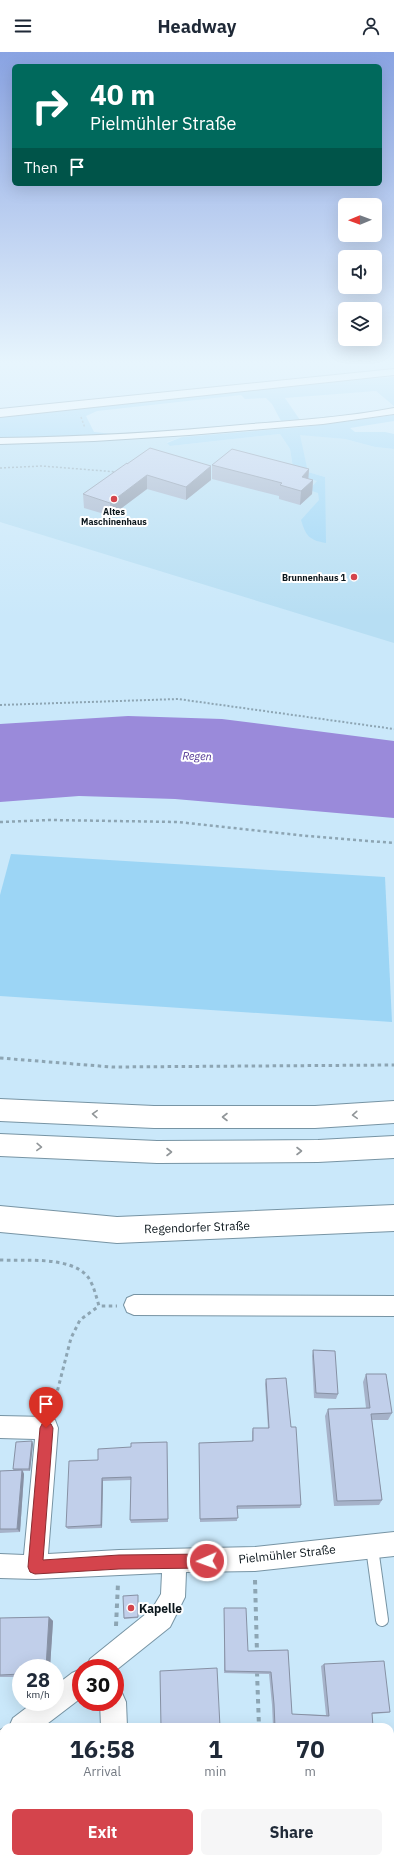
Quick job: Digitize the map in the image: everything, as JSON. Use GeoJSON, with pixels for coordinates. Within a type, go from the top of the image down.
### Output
{"type":"FeatureCollection","features":[{"type":"Feature","properties":{"kind":"main road"},"geometry":{"type":"LineString","coordinates":[[0,1110],[154,1117],[315,1117],[394,1112]]}},
{"type":"Feature","properties":{"kind":"main road"},"geometry":{"type":"LineString","coordinates":[[0,1145],[157,1152],[318,1151],[394,1147]]}},
{"type":"Feature","properties":{"kind":"main road","name":"Regendorfer Straße"},"geometry":{"type":"LineString","coordinates":[[0,1218],[117,1230],[394,1218]]}},
{"type":"Feature","properties":{"kind":"street"},"geometry":{"type":"LineString","coordinates":[[134,1305],[321,1304],[394,1306]]}},
{"type":"Feature","properties":{"kind":"street"},"geometry":{"type":"LineString","coordinates":[[0,1428],[46,1428],[35,1567]]}},
{"type":"Feature","properties":{"kind":"street","name":"Pielmühler Straße"},"geometry":{"type":"LineString","coordinates":[[0,1566],[35,1567],[119,1562],[175,1562],[255,1559],[383,1544]]}},
{"type":"Feature","properties":{"kind":"street"},"geometry":{"type":"LineString","coordinates":[[114,1659],[164,1613],[173,1597],[175,1562]]}},
{"type":"Feature","properties":{"kind":"street"},"geometry":{"type":"LineString","coordinates":[[64,1695],[72,1689]]}},
{"type":"Feature","properties":{"kind":"street"},"geometry":{"type":"LineString","coordinates":[[27,1723],[43,1711]]}},
{"type":"Feature","properties":{"kind":"street"},"geometry":{"type":"LineString","coordinates":[[113,1711],[114,1723]]}},
{"type":"Feature","properties":{"kind":"lane"},"geometry":{"type":"LineString","coordinates":[[382,1620],[383,1544]]}},
{"type":"Feature","properties":{"kind":"path"},"geometry":{"type":"LineString","coordinates":[[0,468],[42,466],[89,471],[120,472]]}},
{"type":"Feature","properties":{"kind":"path"},"geometry":{"type":"LineString","coordinates":[[0,705],[178,699],[394,730]]}},
{"type":"Feature","properties":{"kind":"path"},"geometry":{"type":"LineString","coordinates":[[0,822],[50,820],[178,822],[306,836],[394,843]]}},
{"type":"Feature","properties":{"kind":"path"},"geometry":{"type":"LineString","coordinates":[[0,1058],[112,1067],[394,1065]]}},
{"type":"Feature","properties":{"kind":"path"},"geometry":{"type":"LineString","coordinates":[[0,1260],[67,1263],[84,1273],[94,1288],[99,1306]]}},
{"type":"Feature","properties":{"kind":"path"},"geometry":{"type":"LineString","coordinates":[[46,1428],[71,1338],[80,1320],[99,1306],[134,1305]]}},
{"type":"Feature","properties":{"kind":"path"},"geometry":{"type":"LineString","coordinates":[[255,1559],[257,1655]]}},
{"type":"Feature","properties":{"kind":"path"},"geometry":{"type":"LineString","coordinates":[[112,1659],[116,1633],[119,1562]]}},
{"type":"Feature","properties":{"kind":"path"},"geometry":{"type":"LineString","coordinates":[[257,1663],[259,1723]]}},
{"type":"Feature","properties":{"kind":"shaded area"},"geometry":{"type":"Polygon","coordinates":[[[0,448],[289,448],[294,474],[318,481],[319,500],[316,541],[325,477],[308,472],[302,448],[380,448],[394,449],[394,643],[0,522],[0,448]]]}},
{"type":"Feature","properties":{"kind":"shaded area"},"geometry":{"type":"Polygon","coordinates":[[[289,448],[303,448],[308,472],[325,477],[326,543],[312,539],[307,534],[301,520],[319,500],[318,493],[309,490],[317,481],[294,474],[289,448]]]}},
{"type":"Feature","properties":{"kind":"shaded area"},"geometry":{"type":"Polygon","coordinates":[[[380,448],[394,448],[394,449],[380,448]]]}},
{"type":"Feature","properties":{"kind":"shaded area"},"geometry":{"type":"Polygon","coordinates":[[[11,854],[385,877],[392,1022],[0,996],[0,895],[11,854]]]}},
{"type":"Feature","properties":{"kind":"water","name":"Regen"},"geometry":{"type":"Polygon","coordinates":[[[128,716],[222,719],[394,741],[394,818],[175,799],[79,796],[0,802],[0,724],[128,716]]]}},
{"type":"Feature","properties":{"kind":"building"},"geometry":{"type":"Polygon","coordinates":[[[150,448],[211,466],[186,487],[147,475],[110,503],[83,494],[127,463],[150,448]]]}},
{"type":"Feature","properties":{"kind":"building"},"geometry":{"type":"Polygon","coordinates":[[[232,449],[309,469],[302,477],[313,480],[301,491],[280,485],[282,483],[212,465],[232,449]]]}},
{"type":"Feature","properties":{"kind":"building"},"geometry":{"type":"Polygon","coordinates":[[[313,1350],[335,1351],[338,1394],[316,1393],[313,1350]]]}},
{"type":"Feature","properties":{"kind":"building"},"geometry":{"type":"Polygon","coordinates":[[[366,1374],[386,1374],[392,1413],[371,1414],[382,1500],[337,1501],[328,1409],[370,1408],[366,1374]]]}},
{"type":"Feature","properties":{"kind":"building"},"geometry":{"type":"Polygon","coordinates":[[[286,1378],[291,1427],[296,1427],[301,1505],[237,1506],[238,1518],[200,1519],[199,1443],[253,1441],[253,1428],[269,1428],[266,1379],[286,1378]]]}},
{"type":"Feature","properties":{"kind":"building"},"geometry":{"type":"Polygon","coordinates":[[[32,1441],[29,1469],[13,1469],[16,1442],[32,1441]]]}},
{"type":"Feature","properties":{"kind":"building"},"geometry":{"type":"Polygon","coordinates":[[[167,1442],[168,1519],[130,1520],[131,1477],[102,1478],[101,1525],[66,1527],[69,1461],[98,1460],[98,1449],[131,1447],[131,1443],[167,1442]]]}},
{"type":"Feature","properties":{"kind":"building"},"geometry":{"type":"Polygon","coordinates":[[[22,1470],[17,1529],[0,1529],[0,1471],[22,1470]]]}},
{"type":"Feature","properties":{"kind":"building","name":"Kapelle"},"geometry":{"type":"Polygon","coordinates":[[[138,1595],[138,1617],[124,1618],[123,1596],[138,1595]]]}},
{"type":"Feature","properties":{"kind":"building"},"geometry":{"type":"Polygon","coordinates":[[[224,1608],[246,1608],[248,1651],[288,1650],[292,1714],[329,1716],[324,1664],[384,1661],[390,1712],[372,1713],[373,1723],[275,1723],[271,1672],[225,1671],[224,1608]]]}},
{"type":"Feature","properties":{"kind":"building"},"geometry":{"type":"Polygon","coordinates":[[[49,1617],[47,1659],[12,1659],[12,1674],[0,1675],[0,1618],[49,1617]]]}},
{"type":"Feature","properties":{"kind":"building"},"geometry":{"type":"Polygon","coordinates":[[[217,1668],[220,1723],[161,1723],[160,1671],[217,1668]]]}},
{"type":"Feature","properties":{"kind":"place","name":"Altes Maschinenhaus"},"geometry":{"type":"Point","coordinates":[114,499]}},
{"type":"Feature","properties":{"kind":"place","name":"Brunnenhaus 1"},"geometry":{"type":"Point","coordinates":[354,577]}},
{"type":"Feature","properties":{"kind":"place","name":"Kapelle"},"geometry":{"type":"Point","coordinates":[131,1608]}},
{"type":"Feature","properties":{"kind":"route"},"geometry":{"type":"LineString","coordinates":[[46,1428],[35,1567],[119,1562],[207,1561]]}}]}
